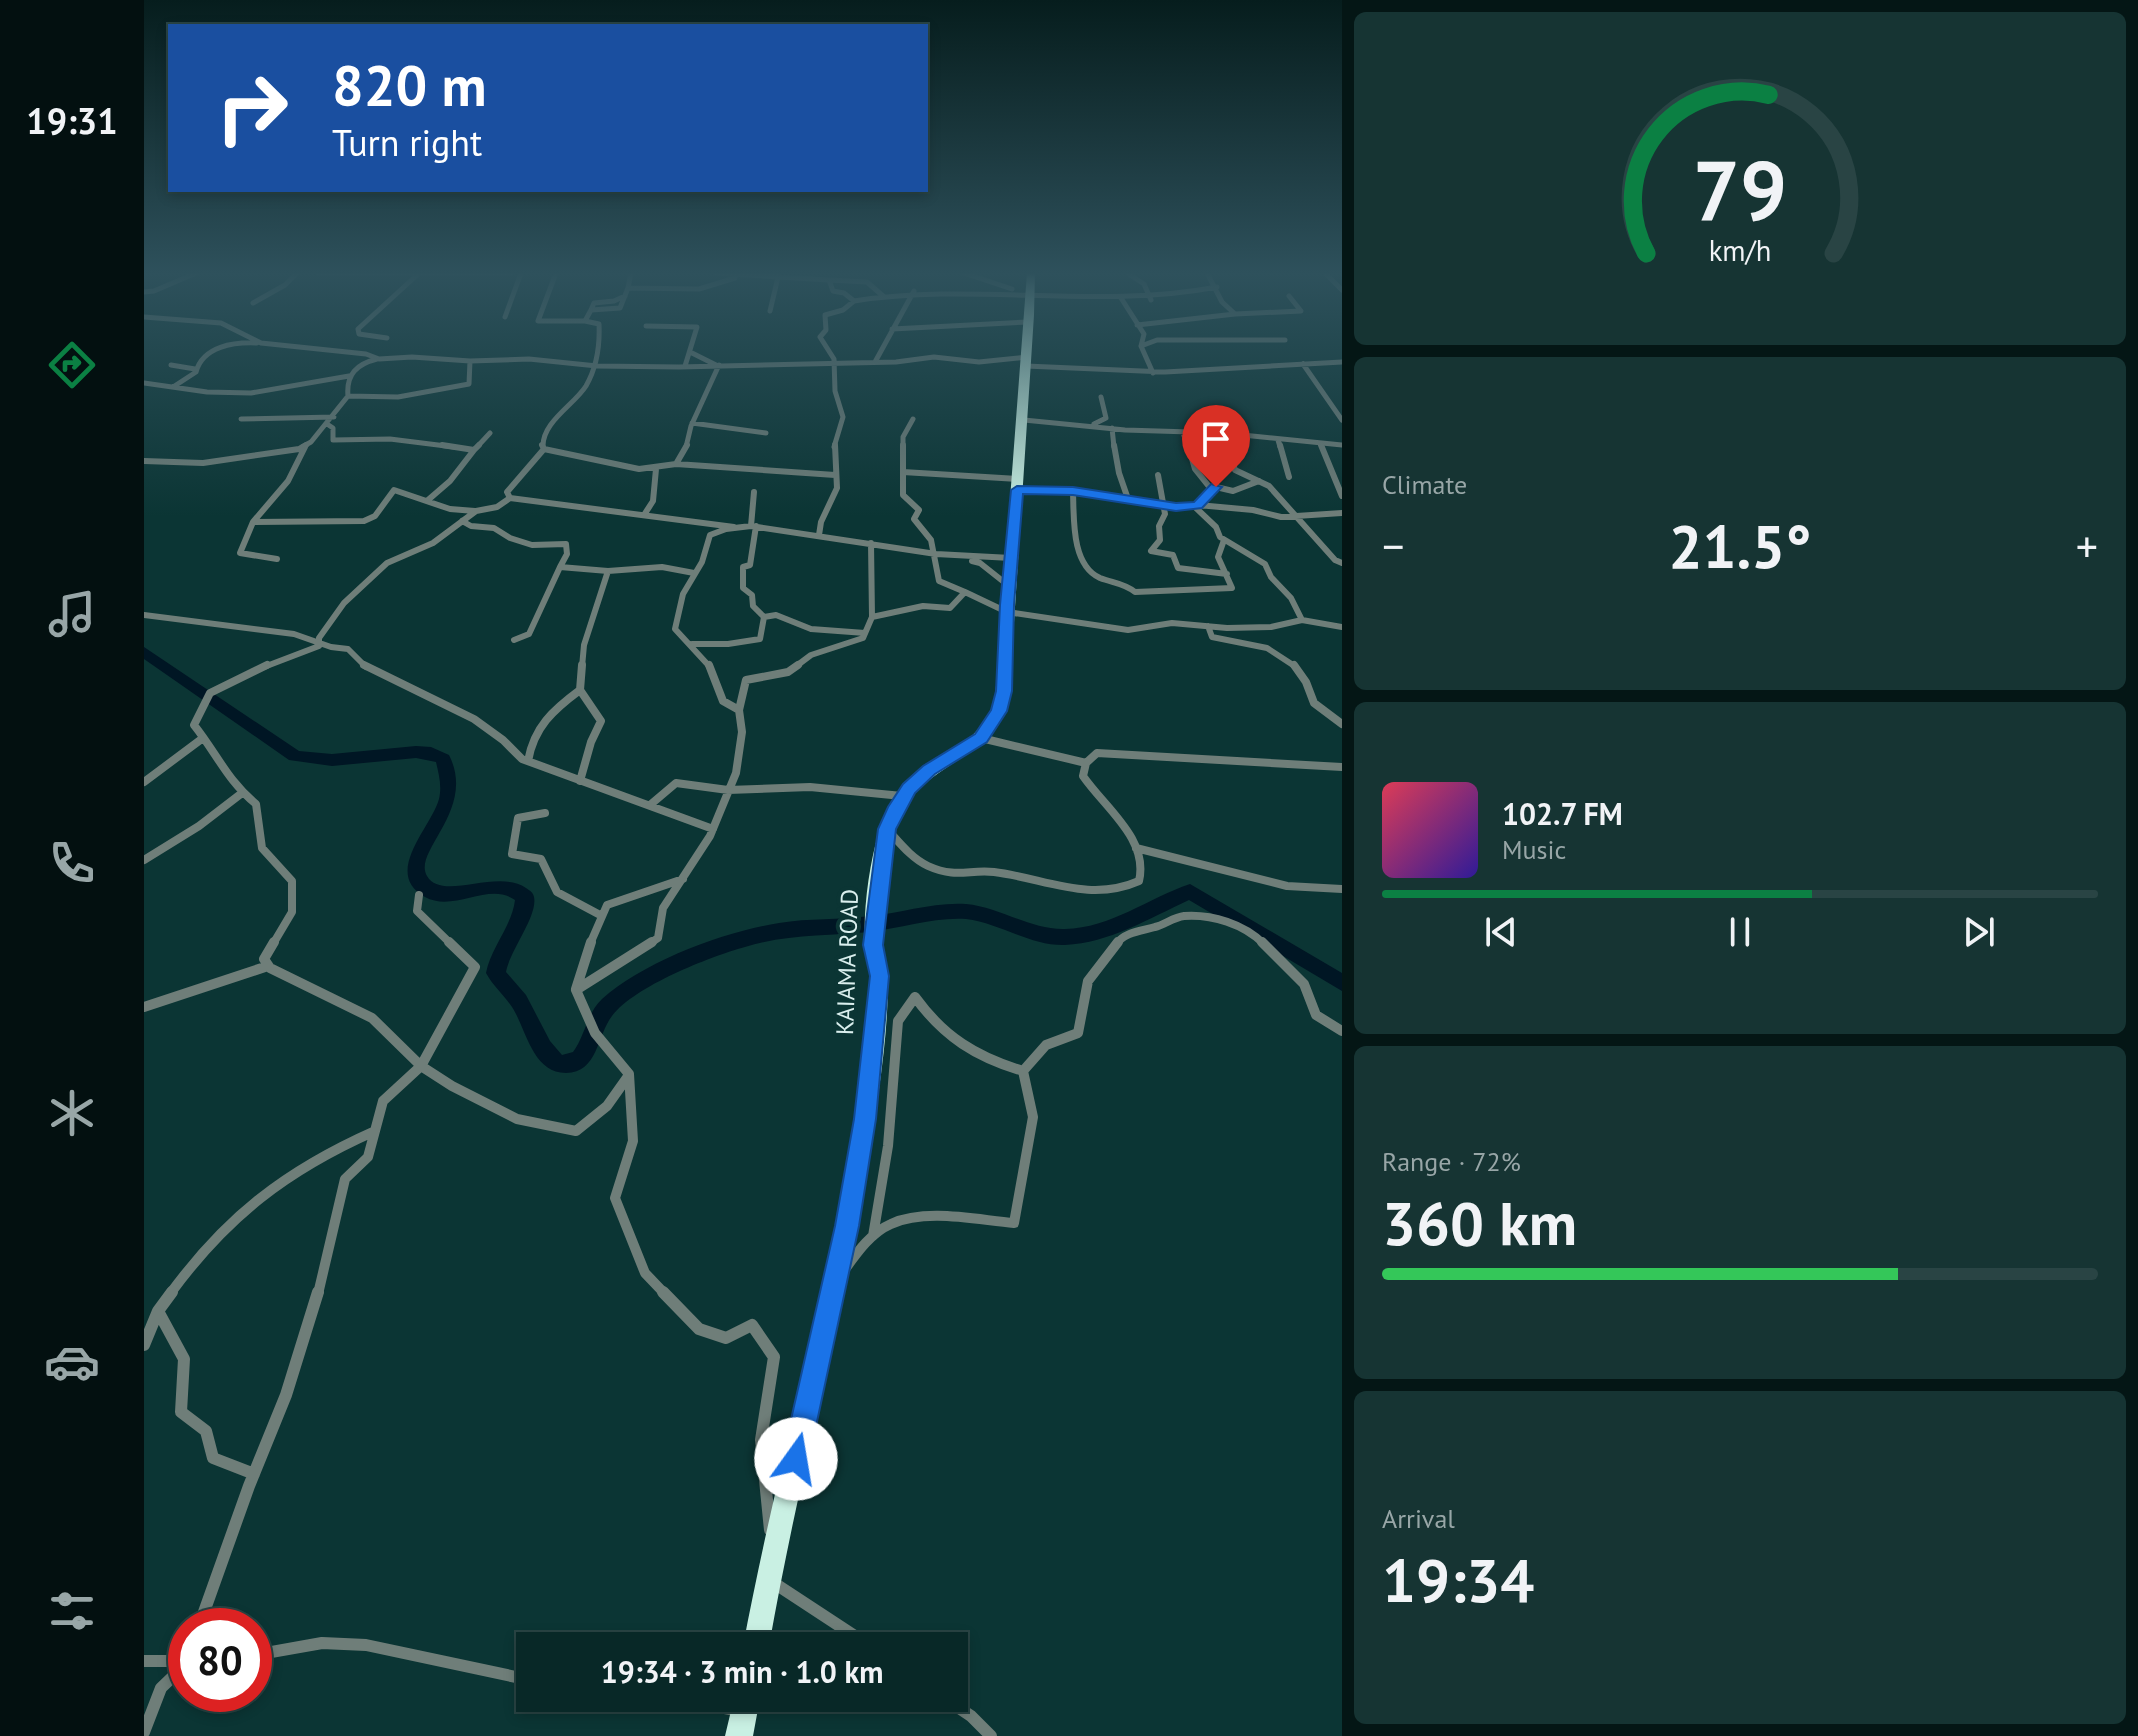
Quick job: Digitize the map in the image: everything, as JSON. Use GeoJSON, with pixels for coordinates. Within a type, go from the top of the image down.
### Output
{"type":"FeatureCollection","features":[{"type":"Feature","properties":{"kind":"highway","name":"KAIAMA ROAD"},"geometry":{"type":"LineString","coordinates":[[758,1632],[767,1578],[820,1355],[853,1193],[873,1055],[879,976],[873,945],[887,829],[902,796],[929,770],[981,738],[994,721],[1004,691],[1026,354]]}},
{"type":"Feature","properties":{"kind":"street"},"geometry":{"type":"LineString","coordinates":[[172,387],[196,372],[204,358],[211,354]]}},
{"type":"Feature","properties":{"kind":"street"},"geometry":{"type":"LineString","coordinates":[[366,354],[379,359]]}},
{"type":"Feature","properties":{"kind":"street"},"geometry":{"type":"LineString","coordinates":[[544,449],[544,437],[597,366],[599,354]]}},
{"type":"Feature","properties":{"kind":"street"},"geometry":{"type":"LineString","coordinates":[[685,366],[691,354]]}},
{"type":"Feature","properties":{"kind":"street"},"geometry":{"type":"LineString","coordinates":[[694,354],[718,365]]}},
{"type":"Feature","properties":{"kind":"street"},"geometry":{"type":"LineString","coordinates":[[819,535],[821,522],[837,488],[833,452],[843,417],[828,354]]}},
{"type":"Feature","properties":{"kind":"street"},"geometry":{"type":"LineString","coordinates":[[875,362],[880,354],[896,362]]}},
{"type":"Feature","properties":{"kind":"street"},"geometry":{"type":"LineString","coordinates":[[1145,354],[1153,373]]}},
{"type":"Feature","properties":{"kind":"street"},"geometry":{"type":"LineString","coordinates":[[144,383],[207,392],[251,393],[349,376],[365,361],[412,357],[470,361],[529,359],[597,366],[685,366],[896,362],[934,357],[951,361],[1026,361],[1153,373],[1342,362]]}},
{"type":"Feature","properties":{"kind":"street"},"geometry":{"type":"LineString","coordinates":[[348,396],[398,397],[469,384],[470,361]]}},
{"type":"Feature","properties":{"kind":"street"},"geometry":{"type":"LineString","coordinates":[[1303,364],[1342,420]]}},
{"type":"Feature","properties":{"kind":"street"},"geometry":{"type":"LineString","coordinates":[[171,365],[195,369]]}},
{"type":"Feature","properties":{"kind":"street"},"geometry":{"type":"LineString","coordinates":[[676,464],[689,441],[692,423],[718,365]]}},
{"type":"Feature","properties":{"kind":"street"},"geometry":{"type":"LineString","coordinates":[[277,559],[240,553],[242,542],[262,507],[289,480],[305,446],[334,417],[348,396],[349,376]]}},
{"type":"Feature","properties":{"kind":"street"},"geometry":{"type":"LineString","coordinates":[[1093,425],[1106,418],[1101,397]]}},
{"type":"Feature","properties":{"kind":"street"},"geometry":{"type":"LineString","coordinates":[[241,419],[334,417]]}},
{"type":"Feature","properties":{"kind":"street"},"geometry":{"type":"LineString","coordinates":[[913,419],[903,437],[903,495],[919,510],[914,519],[931,540],[939,581],[1007,612],[1128,630],[1172,623],[1271,627],[1302,620],[1342,627]]}},
{"type":"Feature","properties":{"kind":"street"},"geometry":{"type":"LineString","coordinates":[[1024,420],[1183,433],[1223,433],[1342,445]]}},
{"type":"Feature","properties":{"kind":"street"},"geometry":{"type":"LineString","coordinates":[[692,423],[766,433]]}},
{"type":"Feature","properties":{"kind":"street"},"geometry":{"type":"LineString","coordinates":[[327,424],[333,428],[333,440],[348,443],[377,438],[423,441],[474,450]]}},
{"type":"Feature","properties":{"kind":"street"},"geometry":{"type":"LineString","coordinates":[[1112,428],[1118,463],[1117,478],[1128,499]]}},
{"type":"Feature","properties":{"kind":"street"},"geometry":{"type":"LineString","coordinates":[[428,500],[450,481],[490,433]]}},
{"type":"Feature","properties":{"kind":"street"},"geometry":{"type":"LineString","coordinates":[[1183,433],[1191,450],[1189,460],[1196,477],[1211,489]]}},
{"type":"Feature","properties":{"kind":"street"},"geometry":{"type":"LineString","coordinates":[[1223,433],[1235,470],[1269,486],[1335,560],[1342,563]]}},
{"type":"Feature","properties":{"kind":"street"},"geometry":{"type":"LineString","coordinates":[[1278,440],[1289,477]]}},
{"type":"Feature","properties":{"kind":"street"},"geometry":{"type":"LineString","coordinates":[[1321,444],[1342,496]]}},
{"type":"Feature","properties":{"kind":"street"},"geometry":{"type":"LineString","coordinates":[[144,464],[155,460],[203,463],[305,446]]}},
{"type":"Feature","properties":{"kind":"street"},"geometry":{"type":"LineString","coordinates":[[544,449],[615,466],[656,469],[676,464],[835,475]]}},
{"type":"Feature","properties":{"kind":"street"},"geometry":{"type":"LineString","coordinates":[[510,498],[507,492],[544,449]]}},
{"type":"Feature","properties":{"kind":"street"},"geometry":{"type":"LineString","coordinates":[[644,515],[653,501],[656,469]]}},
{"type":"Feature","properties":{"kind":"street"},"geometry":{"type":"LineString","coordinates":[[903,472],[1073,491],[1176,507],[1198,505],[1297,517],[1342,513]]}},
{"type":"Feature","properties":{"kind":"street"},"geometry":{"type":"LineString","coordinates":[[1158,475],[1165,514],[1159,526],[1160,540],[1151,551],[1173,555],[1178,568],[1227,574]]}},
{"type":"Feature","properties":{"kind":"street"},"geometry":{"type":"LineString","coordinates":[[1259,481],[1233,491],[1216,487],[1211,489],[1204,501],[1195,507],[1216,527],[1224,540],[1265,564],[1271,577],[1291,598],[1302,620]]}},
{"type":"Feature","properties":{"kind":"street"},"geometry":{"type":"LineString","coordinates":[[254,522],[364,521],[375,516],[394,490],[450,509],[461,516],[462,522]]}},
{"type":"Feature","properties":{"kind":"street"},"geometry":{"type":"LineString","coordinates":[[1073,491],[1075,529],[1084,565],[1098,577],[1126,585],[1135,592],[1232,588],[1218,557],[1224,540]]}},
{"type":"Feature","properties":{"kind":"street"},"geometry":{"type":"LineString","coordinates":[[754,492],[750,565],[743,567],[743,588],[752,595],[753,606],[764,617]]}},
{"type":"Feature","properties":{"kind":"street"},"geometry":{"type":"LineString","coordinates":[[450,509],[476,511],[497,507],[510,498],[735,527],[754,526],[980,563],[1009,586]]}},
{"type":"Feature","properties":{"kind":"street"},"geometry":{"type":"LineString","coordinates":[[319,646],[319,638],[344,603],[387,563],[436,541],[476,511]]}},
{"type":"Feature","properties":{"kind":"street"},"geometry":{"type":"LineString","coordinates":[[462,522],[494,528],[510,538],[532,545],[566,544],[567,554],[529,634],[514,640]]}},
{"type":"Feature","properties":{"kind":"street"},"geometry":{"type":"LineString","coordinates":[[735,527],[710,535],[702,562],[681,601],[675,629],[714,669],[723,701],[739,710]]}},
{"type":"Feature","properties":{"kind":"street"},"geometry":{"type":"LineString","coordinates":[[576,990],[658,938],[663,908],[713,829],[736,773],[742,732],[739,710],[746,680],[788,672],[811,655],[863,638],[872,617],[871,543]]}},
{"type":"Feature","properties":{"kind":"street"},"geometry":{"type":"LineString","coordinates":[[936,554],[1011,558]]}},
{"type":"Feature","properties":{"kind":"street"},"geometry":{"type":"LineString","coordinates":[[560,567],[608,571],[682,568],[694,573]]}},
{"type":"Feature","properties":{"kind":"street"},"geometry":{"type":"LineString","coordinates":[[580,781],[589,756],[591,735],[601,721],[580,690],[584,645],[608,571]]}},
{"type":"Feature","properties":{"kind":"street"},"geometry":{"type":"LineString","coordinates":[[872,617],[923,606],[950,608],[965,592]]}},
{"type":"Feature","properties":{"kind":"street"},"geometry":{"type":"LineString","coordinates":[[144,615],[246,625],[279,634],[294,634],[319,646],[348,649],[367,667],[474,719],[528,761],[713,829]]}},
{"type":"Feature","properties":{"kind":"street"},"geometry":{"type":"LineString","coordinates":[[764,617],[776,615],[811,629],[865,633]]}},
{"type":"Feature","properties":{"kind":"street"},"geometry":{"type":"LineString","coordinates":[[692,644],[728,644],[760,639],[764,617]]}},
{"type":"Feature","properties":{"kind":"street"},"geometry":{"type":"LineString","coordinates":[[1208,626],[1212,637],[1231,645],[1256,645],[1292,660],[1308,680],[1314,703],[1342,724]]}},
{"type":"Feature","properties":{"kind":"street"},"geometry":{"type":"LineString","coordinates":[[319,646],[269,663],[255,673],[210,693],[194,725],[215,752],[233,785],[256,804],[257,828],[265,858],[292,881],[292,912],[264,959],[268,966],[372,1018],[421,1066],[517,1119],[576,1131],[607,1106],[629,1074]]}},
{"type":"Feature","properties":{"kind":"street"},"geometry":{"type":"LineString","coordinates":[[528,761],[530,743],[544,718],[580,690]]}},
{"type":"Feature","properties":{"kind":"street"},"geometry":{"type":"LineString","coordinates":[[144,782],[203,738]]}},
{"type":"Feature","properties":{"kind":"street"},"geometry":{"type":"LineString","coordinates":[[981,738],[1086,763]]}},
{"type":"Feature","properties":{"kind":"street"},"geometry":{"type":"LineString","coordinates":[[887,829],[919,860],[938,869],[961,874],[995,872],[1024,881],[1091,889],[1125,888],[1139,881],[1141,869],[1136,848],[1118,817],[1083,776],[1086,763],[1097,753],[1342,767]]}},
{"type":"Feature","properties":{"kind":"street"},"geometry":{"type":"LineString","coordinates":[[650,805],[676,783],[728,790],[810,787],[902,796]]}},
{"type":"Feature","properties":{"kind":"street"},"geometry":{"type":"LineString","coordinates":[[144,860],[199,826],[242,793]]}},
{"type":"Feature","properties":{"kind":"street"},"geometry":{"type":"LineString","coordinates":[[545,813],[518,818],[512,854],[541,859],[557,892],[602,916]]}},
{"type":"Feature","properties":{"kind":"street"},"geometry":{"type":"LineString","coordinates":[[1136,848],[1287,886],[1342,889]]}},
{"type":"Feature","properties":{"kind":"street"},"geometry":{"type":"LineString","coordinates":[[684,879],[607,905],[576,990],[595,1033],[629,1074],[633,1141],[615,1198],[645,1273],[699,1329],[726,1338],[752,1325],[774,1357],[761,1440],[773,1554]]}},
{"type":"Feature","properties":{"kind":"street"},"geometry":{"type":"LineString","coordinates":[[206,1608],[312,1318],[345,1179],[368,1157],[383,1101],[421,1066],[475,967],[417,911],[419,895]]}},
{"type":"Feature","properties":{"kind":"street"},"geometry":{"type":"LineString","coordinates":[[1023,1071],[1046,1045],[1078,1033],[1088,981],[1122,936],[1163,925],[1181,916],[1220,919],[1254,934],[1304,984],[1316,1015],[1342,1031]]}},
{"type":"Feature","properties":{"kind":"street"},"geometry":{"type":"LineString","coordinates":[[144,1007],[268,966]]}},
{"type":"Feature","properties":{"kind":"street"},"geometry":{"type":"LineString","coordinates":[[873,1236],[888,1146],[898,1021],[915,997],[933,1024],[982,1060],[1023,1071]]}},
{"type":"Feature","properties":{"kind":"street"},"geometry":{"type":"LineString","coordinates":[[833,1286],[864,1243],[893,1222],[949,1218],[1014,1223],[1033,1117],[1023,1071]]}},
{"type":"Feature","properties":{"kind":"street"},"geometry":{"type":"LineString","coordinates":[[144,1345],[158,1311],[197,1256],[245,1206],[297,1169],[375,1131]]}},
{"type":"Feature","properties":{"kind":"street"},"geometry":{"type":"LineString","coordinates":[[158,1311],[184,1359],[181,1412],[206,1431],[213,1458],[254,1474]]}},
{"type":"Feature","properties":{"kind":"street"},"geometry":{"type":"LineString","coordinates":[[767,1578],[849,1632]]}},
{"type":"Feature","properties":{"kind":"street"},"geometry":{"type":"LineString","coordinates":[[272,1652],[322,1643],[366,1645],[516,1677]]}},
{"type":"Feature","properties":{"kind":"street"},"geometry":{"type":"LineString","coordinates":[[144,1661],[168,1662]]}},
{"type":"Feature","properties":{"kind":"street"},"geometry":{"type":"LineString","coordinates":[[144,1732],[161,1688],[168,1681]]}},
{"type":"Feature","properties":{"kind":"street"},"geometry":{"type":"LineString","coordinates":[[965,1712],[991,1736]]}},
{"type":"Feature","properties":{"kind":"waterway"},"geometry":{"type":"LineString","coordinates":[[144,652],[295,756],[332,760],[416,752],[431,753],[443,759],[449,779],[448,797],[417,858],[416,871],[421,883],[432,892],[458,893],[500,886],[513,889],[525,897],[521,916],[501,953],[496,973],[519,1001],[542,1047],[562,1064],[572,1063],[586,1051],[608,1006],[663,971],[704,953],[780,930],[870,924],[942,912],[979,914],[1040,934],[1066,937],[1113,926],[1190,891],[1342,983]]}},
{"type":"Feature","properties":{"kind":"route"},"geometry":{"type":"LineString","coordinates":[[796,1459],[847,1226],[865,1119],[879,976],[873,945],[887,829],[896,807],[909,788],[929,770],[981,738],[999,711],[1004,691],[1007,605],[1017,490],[1073,491],[1176,507],[1198,505],[1216,487]]}}]}
